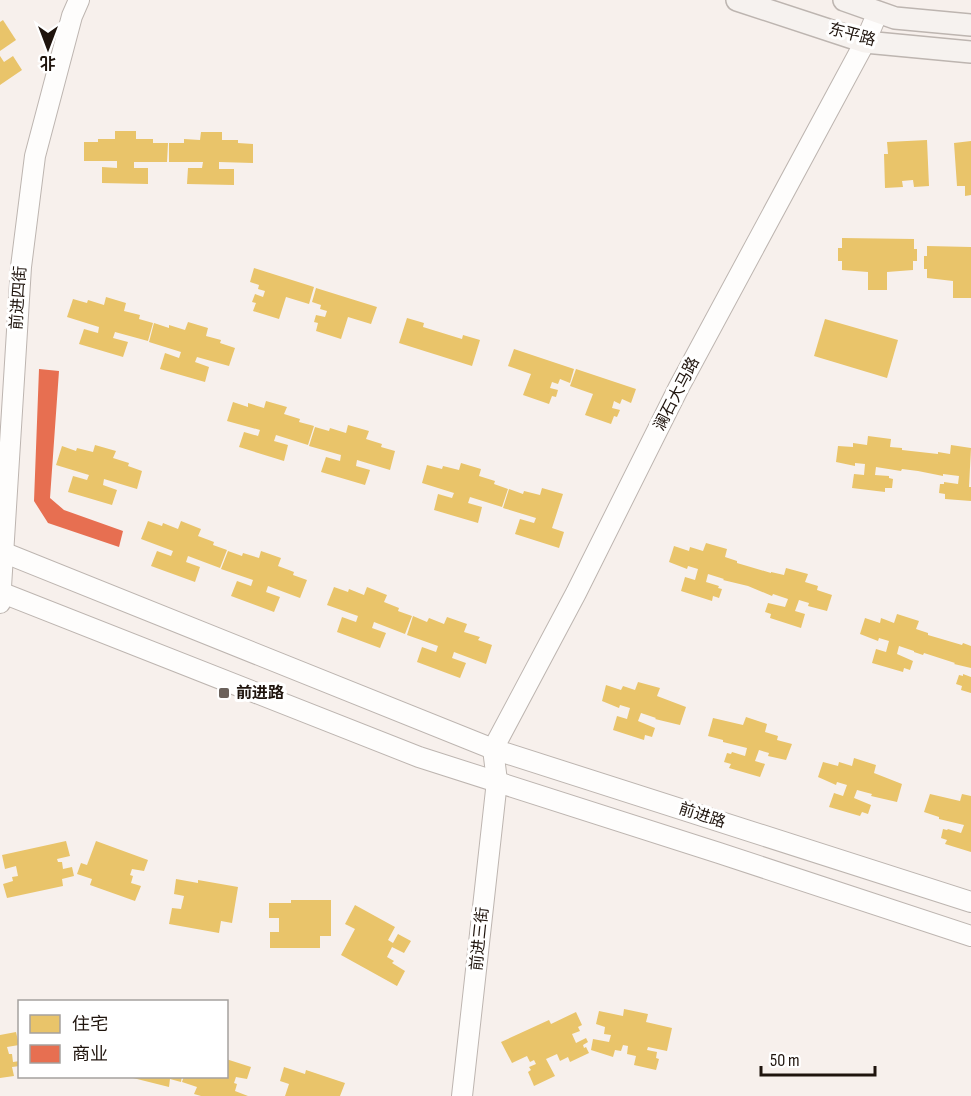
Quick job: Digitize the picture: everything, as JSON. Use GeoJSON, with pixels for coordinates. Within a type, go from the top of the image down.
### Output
{"type":"FeatureCollection","features":[{"type":"Feature","properties":{"kind":"main road","name":"东平路"},"geometry":{"type":"LineString","coordinates":[[737,0],[865,42],[971,52]]}},
{"type":"Feature","properties":{"kind":"main road","name":"东平路"},"geometry":{"type":"LineString","coordinates":[[844,0],[895,18],[971,25]]}},
{"type":"Feature","properties":{"kind":"street","name":"前进四街"},"geometry":{"type":"LineString","coordinates":[[1,596],[1,551],[21,267],[35,156],[72,16],[79,0]]}},
{"type":"Feature","properties":{"kind":"street","name":"澜石大马路"},"geometry":{"type":"LineString","coordinates":[[493,749],[576,593],[679,387],[865,42],[878,12]]}},
{"type":"Feature","properties":{"kind":"street","name":"前进路"},"geometry":{"type":"LineString","coordinates":[[1,551],[493,749],[971,902]]}},
{"type":"Feature","properties":{"kind":"street","name":"前进路"},"geometry":{"type":"LineString","coordinates":[[1,596],[419,757],[971,936]]}},
{"type":"Feature","properties":{"kind":"street"},"geometry":{"type":"LineString","coordinates":[[493,749],[497,781]]}},
{"type":"Feature","properties":{"kind":"street","name":"前进三街"},"geometry":{"type":"LineString","coordinates":[[462,1096],[497,781]]}},
{"type":"Feature","properties":{"kind":"building: 住宅"},"geometry":{"type":"Polygon","coordinates":[[[3,20],[16,40],[0,51],[0,22],[3,20]]]}},
{"type":"Feature","properties":{"kind":"building: 住宅"},"geometry":{"type":"Polygon","coordinates":[[[0,56],[4,62],[13,56],[22,70],[0,85],[0,56]]]}},
{"type":"Feature","properties":{"kind":"building: 住宅"},"geometry":{"type":"Polygon","coordinates":[[[115,131],[136,131],[136,139],[153,139],[153,143],[168,143],[167,162],[134,162],[134,168],[148,168],[148,184],[102,183],[102,167],[117,168],[117,161],[84,161],[84,142],[115,139],[115,131]]]}},
{"type":"Feature","properties":{"kind":"building: 住宅"},"geometry":{"type":"Polygon","coordinates":[[[201,132],[222,132],[222,140],[238,140],[238,143],[253,144],[253,163],[219,162],[219,169],[234,169],[234,185],[187,184],[188,168],[202,168],[203,162],[169,162],[169,143],[184,143],[184,139],[200,140],[201,132]]]}},
{"type":"Feature","properties":{"kind":"building: 住宅"},"geometry":{"type":"Polygon","coordinates":[[[927,140],[929,186],[914,187],[913,180],[902,181],[903,187],[885,188],[884,154],[888,154],[887,142],[927,140]]]}},
{"type":"Feature","properties":{"kind":"building: 住宅"},"geometry":{"type":"Polygon","coordinates":[[[971,141],[971,195],[965,196],[965,186],[957,186],[954,143],[971,141]]]}},
{"type":"Feature","properties":{"kind":"building: 住宅"},"geometry":{"type":"Polygon","coordinates":[[[842,238],[914,239],[917,261],[913,261],[913,270],[887,272],[887,290],[868,290],[868,272],[842,270],[842,261],[838,261],[838,248],[842,248],[842,238]]]}},
{"type":"Feature","properties":{"kind":"building: 住宅"},"geometry":{"type":"Polygon","coordinates":[[[927,246],[971,247],[971,298],[953,298],[953,281],[927,278],[924,256],[927,256],[927,246]]]}},
{"type":"Feature","properties":{"kind":"building: 住宅"},"geometry":{"type":"Polygon","coordinates":[[[254,268],[314,287],[309,304],[286,297],[279,319],[253,311],[256,303],[252,302],[255,294],[263,297],[265,291],[258,289],[259,285],[250,282],[254,268]]]}},
{"type":"Feature","properties":{"kind":"building: 住宅"},"geometry":{"type":"Polygon","coordinates":[[[316,288],[377,307],[371,324],[348,317],[341,339],[316,331],[318,323],[314,322],[316,315],[325,317],[327,311],[320,309],[321,305],[312,302],[316,288]]]}},
{"type":"Feature","properties":{"kind":"building: 住宅"},"geometry":{"type":"Polygon","coordinates":[[[106,297],[126,303],[124,311],[140,315],[139,319],[153,323],[148,341],[115,332],[113,338],[128,342],[123,357],[79,344],[84,329],[98,333],[99,327],[67,317],[73,299],[87,303],[88,300],[104,305],[106,297]]]}},
{"type":"Feature","properties":{"kind":"building: 住宅"},"geometry":{"type":"Polygon","coordinates":[[[407,318],[424,323],[423,327],[462,339],[463,335],[480,340],[472,366],[399,343],[407,318]]]}},
{"type":"Feature","properties":{"kind":"building: 住宅"},"geometry":{"type":"Polygon","coordinates":[[[825,319],[898,340],[887,378],[814,356],[825,319]]]}},
{"type":"Feature","properties":{"kind":"building: 住宅"},"geometry":{"type":"Polygon","coordinates":[[[188,322],[208,328],[206,336],[221,340],[220,343],[235,348],[229,366],[197,357],[195,362],[209,367],[205,382],[160,369],[165,353],[179,358],[181,352],[149,342],[154,323],[185,330],[188,322]]]}},
{"type":"Feature","properties":{"kind":"building: 住宅"},"geometry":{"type":"Polygon","coordinates":[[[514,349],[574,369],[570,383],[560,379],[558,384],[552,382],[550,388],[558,390],[556,397],[552,396],[549,404],[523,395],[531,374],[508,366],[514,349]]]}},
{"type":"Feature","properties":{"kind":"building: 住宅"},"geometry":{"type":"Polygon","coordinates":[[[576,369],[636,389],[631,403],[622,399],[620,404],[614,401],[612,408],[620,410],[617,417],[614,416],[611,424],[585,415],[593,394],[570,386],[576,369]]]}},
{"type":"Feature","properties":{"kind":"building: 住宅"},"geometry":{"type":"Polygon","coordinates":[[[266,401],[287,407],[284,414],[300,419],[299,422],[314,426],[308,445],[276,435],[274,441],[288,445],[284,461],[239,447],[244,432],[258,436],[260,430],[227,421],[233,402],[248,407],[248,403],[264,408],[266,401]]]}},
{"type":"Feature","properties":{"kind":"building: 住宅"},"geometry":{"type":"Polygon","coordinates":[[[348,425],[369,431],[366,439],[395,451],[390,470],[357,460],[356,466],[370,470],[365,485],[321,472],[326,457],[340,461],[341,455],[309,446],[315,427],[329,431],[330,428],[346,433],[348,425]]]}},
{"type":"Feature","properties":{"kind":"building: 住宅"},"geometry":{"type":"Polygon","coordinates":[[[868,436],[891,439],[890,447],[902,448],[902,450],[950,454],[951,445],[971,448],[969,487],[971,487],[971,501],[945,499],[945,494],[939,493],[940,484],[944,482],[958,484],[959,476],[943,474],[943,476],[902,469],[901,471],[876,467],[875,475],[889,476],[893,479],[892,488],[885,488],[885,492],[852,488],[854,474],[864,475],[865,464],[855,463],[855,466],[836,462],[838,446],[853,447],[853,443],[867,445],[868,436]]]}},
{"type":"Feature","properties":{"kind":"building: 住宅"},"geometry":{"type":"Polygon","coordinates":[[[95,445],[116,451],[113,458],[129,463],[128,466],[142,471],[137,489],[104,479],[103,485],[117,490],[112,505],[68,492],[73,476],[87,480],[89,475],[56,465],[62,446],[76,451],[77,448],[93,452],[95,445]]]}},
{"type":"Feature","properties":{"kind":"building: 住宅"},"geometry":{"type":"Polygon","coordinates":[[[461,463],[481,469],[479,476],[495,481],[494,484],[508,489],[502,507],[470,497],[468,503],[482,507],[478,523],[434,510],[438,494],[452,498],[454,493],[422,483],[427,465],[459,470],[461,463]]]}},
{"type":"Feature","properties":{"kind":"building: 住宅"},"geometry":{"type":"Polygon","coordinates":[[[542,488],[563,494],[552,528],[564,532],[559,548],[515,534],[520,519],[534,523],[536,518],[503,508],[509,489],[523,494],[524,491],[540,495],[542,488]]]}},
{"type":"Feature","properties":{"kind":"building: 住宅"},"geometry":{"type":"Polygon","coordinates":[[[148,521],[162,526],[163,523],[178,529],[181,521],[201,529],[198,536],[227,550],[220,568],[188,556],[186,562],[200,567],[195,582],[151,566],[157,551],[171,556],[173,551],[141,539],[148,521]]]}},
{"type":"Feature","properties":{"kind":"building: 住宅"},"geometry":{"type":"Polygon","coordinates":[[[706,543],[727,549],[725,557],[737,563],[771,573],[784,575],[786,568],[808,574],[805,582],[818,586],[817,590],[832,595],[827,611],[808,606],[809,603],[799,600],[795,611],[805,614],[801,628],[770,618],[771,614],[765,612],[768,603],[785,607],[788,599],[773,594],[772,596],[708,574],[706,582],[722,589],[719,598],[713,596],[712,601],[681,591],[685,577],[695,580],[698,569],[688,566],[687,569],[669,562],[674,546],[689,551],[690,547],[703,551],[706,543]]]}},
{"type":"Feature","properties":{"kind":"building: 住宅"},"geometry":{"type":"Polygon","coordinates":[[[228,551],[259,558],[261,551],[281,558],[278,566],[307,580],[300,598],[268,586],[266,592],[280,597],[274,612],[231,596],[237,581],[251,586],[253,580],[221,569],[228,551]]]}},
{"type":"Feature","properties":{"kind":"building: 住宅"},"geometry":{"type":"Polygon","coordinates":[[[334,587],[348,592],[349,589],[364,595],[367,587],[387,595],[384,602],[412,616],[405,634],[374,622],[372,628],[386,633],[380,648],[337,632],[342,617],[356,622],[358,616],[327,605],[334,587]]]}},
{"type":"Feature","properties":{"kind":"building: 住宅"},"geometry":{"type":"Polygon","coordinates":[[[897,614],[919,621],[916,629],[928,635],[971,646],[971,668],[899,646],[897,654],[913,661],[910,670],[904,668],[903,672],[872,663],[876,649],[886,652],[889,641],[879,638],[878,641],[860,634],[865,618],[880,623],[881,618],[894,623],[897,614]]]}},
{"type":"Feature","properties":{"kind":"building: 住宅"},"geometry":{"type":"Polygon","coordinates":[[[413,616],[427,622],[429,618],[444,624],[447,617],[467,624],[464,632],[480,637],[478,640],[492,645],[486,664],[454,652],[452,658],[466,663],[460,678],[417,662],[422,647],[436,652],[438,646],[407,635],[413,616]]]}},
{"type":"Feature","properties":{"kind":"building: 住宅"},"geometry":{"type":"Polygon","coordinates":[[[963,674],[971,677],[971,693],[961,690],[962,686],[956,684],[959,675],[963,676],[963,674]]]}},
{"type":"Feature","properties":{"kind":"building: 住宅"},"geometry":{"type":"Polygon","coordinates":[[[638,682],[660,688],[657,696],[686,707],[680,725],[641,713],[638,721],[655,728],[652,737],[645,735],[644,740],[613,730],[617,716],[627,719],[630,708],[620,705],[619,708],[602,701],[606,685],[621,690],[623,686],[635,690],[638,682]]]}},
{"type":"Feature","properties":{"kind":"building: 住宅"},"geometry":{"type":"Polygon","coordinates":[[[746,717],[767,724],[765,732],[778,736],[777,740],[792,744],[786,760],[768,756],[769,753],[759,750],[755,761],[765,764],[760,777],[729,768],[731,764],[724,762],[727,753],[732,752],[745,756],[747,748],[708,736],[713,718],[743,725],[746,717]]]}},
{"type":"Feature","properties":{"kind":"building: 住宅"},"geometry":{"type":"Polygon","coordinates":[[[854,758],[876,765],[874,773],[902,784],[897,802],[857,790],[854,798],[871,805],[868,814],[862,812],[860,816],[829,807],[834,793],[843,796],[847,785],[837,782],[836,785],[818,777],[823,762],[838,766],[839,762],[852,766],[854,758]]]}},
{"type":"Feature","properties":{"kind":"building: 住宅"},"geometry":{"type":"Polygon","coordinates":[[[930,794],[960,801],[962,794],[971,796],[971,852],[945,844],[947,840],[941,838],[943,829],[961,833],[964,825],[939,819],[939,817],[924,812],[930,794]]]}},
{"type":"Feature","properties":{"kind":"building: 住宅"},"geometry":{"type":"Polygon","coordinates":[[[66,841],[70,856],[57,859],[58,862],[62,862],[63,869],[72,867],[74,876],[62,879],[63,886],[7,898],[3,884],[13,881],[12,877],[18,876],[16,866],[5,869],[2,855],[66,841]]]}},
{"type":"Feature","properties":{"kind":"building: 住宅"},"geometry":{"type":"Polygon","coordinates":[[[96,841],[148,860],[144,871],[132,869],[130,875],[133,876],[131,883],[141,886],[135,901],[90,885],[92,879],[77,874],[81,863],[87,865],[96,841]]]}},
{"type":"Feature","properties":{"kind":"building: 住宅"},"geometry":{"type":"Polygon","coordinates":[[[176,879],[198,883],[198,880],[238,887],[232,923],[221,921],[219,933],[169,924],[172,908],[181,909],[184,896],[174,894],[176,879]]]}},
{"type":"Feature","properties":{"kind":"building: 住宅"},"geometry":{"type":"Polygon","coordinates":[[[291,900],[331,900],[331,936],[320,936],[320,948],[270,948],[270,932],[279,932],[279,918],[269,918],[269,903],[291,903],[291,900]]]}},
{"type":"Feature","properties":{"kind":"building: 住宅"},"geometry":{"type":"Polygon","coordinates":[[[355,905],[395,927],[388,940],[393,943],[398,934],[411,941],[404,953],[392,947],[387,957],[405,971],[397,986],[341,955],[355,929],[345,924],[355,905]]]}},
{"type":"Feature","properties":{"kind":"building: 住宅"},"geometry":{"type":"Polygon","coordinates":[[[624,1009],[648,1014],[646,1022],[672,1028],[667,1051],[648,1047],[647,1050],[657,1052],[656,1058],[659,1059],[656,1070],[634,1065],[636,1056],[627,1054],[628,1046],[623,1045],[621,1051],[615,1050],[613,1057],[591,1050],[593,1039],[609,1042],[611,1035],[604,1034],[605,1027],[596,1024],[599,1011],[623,1016],[624,1009]]]}},
{"type":"Feature","properties":{"kind":"building: 住宅"},"geometry":{"type":"Polygon","coordinates":[[[576,1012],[582,1025],[578,1027],[580,1031],[572,1034],[576,1043],[586,1038],[588,1042],[583,1045],[589,1053],[570,1062],[568,1057],[560,1061],[557,1054],[546,1059],[555,1076],[534,1086],[528,1072],[531,1070],[529,1067],[536,1064],[534,1060],[530,1062],[527,1056],[512,1063],[501,1042],[549,1020],[551,1024],[576,1012]]]}},
{"type":"Feature","properties":{"kind":"building: 住宅"},"geometry":{"type":"Polygon","coordinates":[[[16,1032],[18,1045],[7,1047],[9,1054],[12,1054],[13,1062],[18,1061],[18,1066],[12,1067],[14,1076],[0,1078],[0,1035],[16,1032]]]}},
{"type":"Feature","properties":{"kind":"building: 住宅"},"geometry":{"type":"Polygon","coordinates":[[[228,1060],[251,1067],[247,1079],[236,1077],[234,1083],[237,1084],[235,1091],[248,1096],[201,1096],[194,1094],[197,1087],[182,1082],[183,1078],[228,1078],[228,1060]]]}},
{"type":"Feature","properties":{"kind":"building: 住宅"},"geometry":{"type":"Polygon","coordinates":[[[284,1067],[305,1074],[306,1070],[345,1083],[340,1096],[285,1096],[289,1084],[280,1081],[284,1067]]]}},
{"type":"Feature","properties":{"kind":"building: 住宅"},"geometry":{"type":"Polygon","coordinates":[[[133,1078],[182,1078],[181,1082],[170,1079],[169,1087],[133,1078]]]}},
{"type":"Feature","properties":{"kind":"building: 商业"},"geometry":{"type":"Polygon","coordinates":[[[39,369],[59,371],[50,498],[64,510],[123,531],[119,547],[48,523],[34,501],[39,369]]]}},
{"type":"Feature","properties":{"kind":"place","name":"前进路"},"geometry":{"type":"Point","coordinates":[224,693]}}]}
